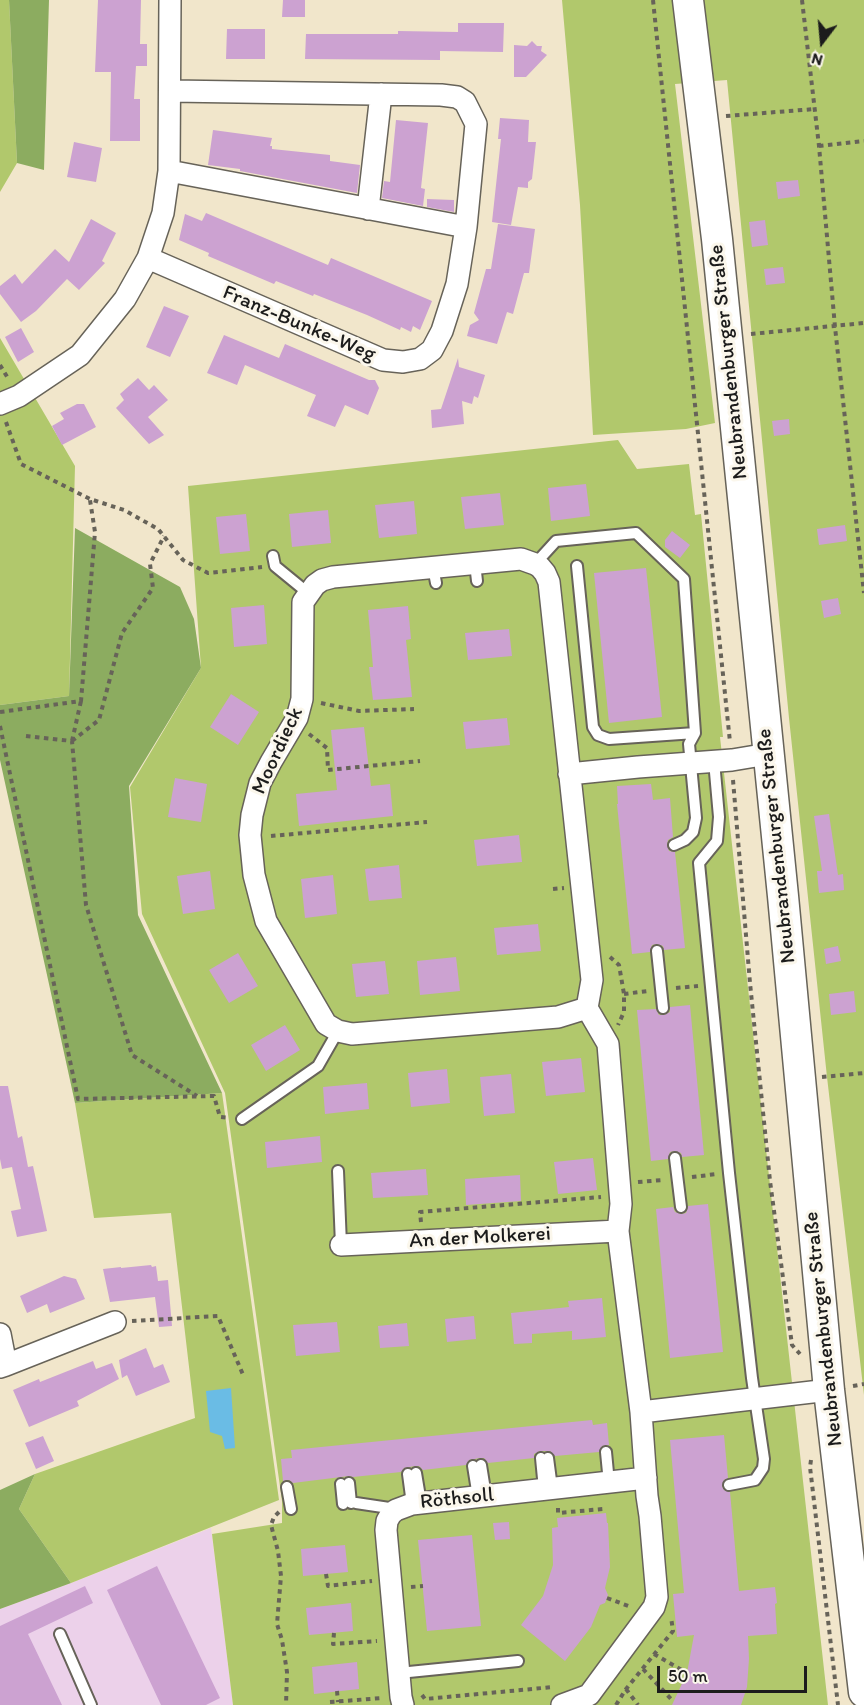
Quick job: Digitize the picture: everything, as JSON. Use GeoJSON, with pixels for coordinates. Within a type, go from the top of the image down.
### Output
{"type":"FeatureCollection","features":[{"type":"Feature","properties":{"kind":"main road","name":"Neubrandenburger Straße"},"geometry":{"type":"LineString","coordinates":[[688,0],[726,337],[829,1390],[862,1655],[864,1692]]}},
{"type":"Feature","properties":{"kind":"street"},"geometry":{"type":"LineString","coordinates":[[0,404],[18,396],[80,355],[125,299],[148,258],[163,213],[169,171],[170,0]]}},
{"type":"Feature","properties":{"kind":"street","name":"Franz-Bunke-Weg"},"geometry":{"type":"LineString","coordinates":[[148,258],[383,360],[403,362],[420,359],[432,350],[442,331],[456,284],[466,227],[476,124],[465,102],[457,97],[171,91]]}},
{"type":"Feature","properties":{"kind":"street"},"geometry":{"type":"LineString","coordinates":[[368,209],[381,94]]}},
{"type":"Feature","properties":{"kind":"street"},"geometry":{"type":"LineString","coordinates":[[169,171],[466,227]]}},
{"type":"Feature","properties":{"kind":"street"},"geometry":{"type":"LineString","coordinates":[[308,593],[322,580],[333,576],[434,575],[476,572],[521,559],[536,564],[545,573],[549,582],[592,980],[587,1008],[608,1044],[621,1204],[613,1231],[641,1412],[657,1598],[654,1607],[589,1695],[559,1696]]}},
{"type":"Feature","properties":{"kind":"street","name":"Moordieck"},"geometry":{"type":"LineString","coordinates":[[308,593],[302,609],[302,699],[297,718],[271,762],[256,794],[250,835],[254,875],[266,921],[326,1024],[338,1031]]}},
{"type":"Feature","properties":{"kind":"street"},"geometry":{"type":"LineString","coordinates":[[569,774],[768,754]]}},
{"type":"Feature","properties":{"kind":"street"},"geometry":{"type":"LineString","coordinates":[[338,1031],[352,1034],[558,1017],[587,1008]]}},
{"type":"Feature","properties":{"kind":"street","name":"An der Molkerei"},"geometry":{"type":"LineString","coordinates":[[341,1245],[613,1231]]}},
{"type":"Feature","properties":{"kind":"street"},"geometry":{"type":"LineString","coordinates":[[0,1334],[3,1366],[115,1322]]}},
{"type":"Feature","properties":{"kind":"street"},"geometry":{"type":"LineString","coordinates":[[641,1412],[829,1390]]}},
{"type":"Feature","properties":{"kind":"street","name":"Röthsoll"},"geometry":{"type":"LineString","coordinates":[[402,1701],[387,1521],[410,1506],[645,1478]]}},
{"type":"Feature","properties":{"kind":"lane"},"geometry":{"type":"LineString","coordinates":[[536,564],[556,542],[636,533],[684,579],[694,733],[689,744],[696,818],[693,832],[685,840],[674,844]]}},
{"type":"Feature","properties":{"kind":"lane"},"geometry":{"type":"LineString","coordinates":[[274,561],[308,593]]}},
{"type":"Feature","properties":{"kind":"lane"},"geometry":{"type":"LineString","coordinates":[[577,566],[593,727],[598,735],[609,740],[694,733]]}},
{"type":"Feature","properties":{"kind":"lane"},"geometry":{"type":"LineString","coordinates":[[723,760],[717,842],[699,863],[729,1173],[754,1399],[764,1459],[763,1468],[754,1480],[729,1485]]}},
{"type":"Feature","properties":{"kind":"lane"},"geometry":{"type":"LineString","coordinates":[[657,951],[663,1008]]}},
{"type":"Feature","properties":{"kind":"lane"},"geometry":{"type":"LineString","coordinates":[[242,1119],[318,1066],[338,1031]]}},
{"type":"Feature","properties":{"kind":"lane"},"geometry":{"type":"LineString","coordinates":[[675,1158],[681,1207]]}},
{"type":"Feature","properties":{"kind":"lane"},"geometry":{"type":"LineString","coordinates":[[338,1171],[341,1245]]}},
{"type":"Feature","properties":{"kind":"lane"},"geometry":{"type":"LineString","coordinates":[[606,1452],[609,1483]]}},
{"type":"Feature","properties":{"kind":"lane"},"geometry":{"type":"LineString","coordinates":[[544,1458],[548,1489]]}},
{"type":"Feature","properties":{"kind":"lane"},"geometry":{"type":"LineString","coordinates":[[477,1466],[482,1497]]}},
{"type":"Feature","properties":{"kind":"lane"},"geometry":{"type":"LineString","coordinates":[[345,1483],[350,1503],[410,1506],[412,1473]]}},
{"type":"Feature","properties":{"kind":"lane"},"geometry":{"type":"LineString","coordinates":[[287,1487],[291,1505]]}},
{"type":"Feature","properties":{"kind":"lane"},"geometry":{"type":"LineString","coordinates":[[60,1634],[91,1705]]}},
{"type":"Feature","properties":{"kind":"lane"},"geometry":{"type":"LineString","coordinates":[[399,1673],[518,1661]]}},
{"type":"Feature","properties":{"kind":"path"},"geometry":{"type":"LineString","coordinates":[[653,0],[723,760],[750,983],[770,1180],[792,1345],[807,1363]]}},
{"type":"Feature","properties":{"kind":"path"},"geometry":{"type":"LineString","coordinates":[[802,0],[864,593]]}},
{"type":"Feature","properties":{"kind":"path"},"geometry":{"type":"LineString","coordinates":[[702,118],[815,109]]}},
{"type":"Feature","properties":{"kind":"path"},"geometry":{"type":"LineString","coordinates":[[819,146],[864,141]]}},
{"type":"Feature","properties":{"kind":"path"},"geometry":{"type":"LineString","coordinates":[[726,337],[864,323]]}},
{"type":"Feature","properties":{"kind":"path"},"geometry":{"type":"LineString","coordinates":[[0,404],[21,464],[90,500],[124,510],[158,529],[183,560],[208,573],[274,561]]}},
{"type":"Feature","properties":{"kind":"path"},"geometry":{"type":"LineString","coordinates":[[90,500],[95,532],[81,701],[72,741],[86,905],[132,1055],[197,1097]]}},
{"type":"Feature","properties":{"kind":"path"},"geometry":{"type":"LineString","coordinates":[[26,736],[72,741],[99,720],[122,633],[153,588],[150,564],[164,536]]}},
{"type":"Feature","properties":{"kind":"path"},"geometry":{"type":"LineString","coordinates":[[302,699],[358,711],[414,709]]}},
{"type":"Feature","properties":{"kind":"path"},"geometry":{"type":"LineString","coordinates":[[0,712],[81,701]]}},
{"type":"Feature","properties":{"kind":"path"},"geometry":{"type":"LineString","coordinates":[[0,726],[78,1099],[214,1096],[220,1117],[242,1119]]}},
{"type":"Feature","properties":{"kind":"path"},"geometry":{"type":"LineString","coordinates":[[292,726],[312,736],[327,748],[328,770],[420,761]]}},
{"type":"Feature","properties":{"kind":"path"},"geometry":{"type":"LineString","coordinates":[[271,836],[427,822]]}},
{"type":"Feature","properties":{"kind":"path"},"geometry":{"type":"LineString","coordinates":[[589,958],[608,956],[619,965],[624,994],[624,1012],[608,1044]]}},
{"type":"Feature","properties":{"kind":"path"},"geometry":{"type":"LineString","coordinates":[[800,1080],[864,1072]]}},
{"type":"Feature","properties":{"kind":"path"},"geometry":{"type":"LineString","coordinates":[[422,1241],[420,1212],[605,1196],[613,1231]]}},
{"type":"Feature","properties":{"kind":"path"},"geometry":{"type":"LineString","coordinates":[[115,1322],[218,1316],[244,1377]]}},
{"type":"Feature","properties":{"kind":"path"},"geometry":{"type":"LineString","coordinates":[[811,1455],[810,1467],[838,1705]]}},
{"type":"Feature","properties":{"kind":"path"},"geometry":{"type":"LineString","coordinates":[[286,1705],[287,1672],[277,1624],[281,1576],[278,1551],[271,1525],[274,1517],[291,1505]]}},
{"type":"Feature","properties":{"kind":"path"},"geometry":{"type":"LineString","coordinates":[[558,1513],[603,1509],[575,1513],[582,1515]]}},
{"type":"Feature","properties":{"kind":"path"},"geometry":{"type":"LineString","coordinates":[[326,1574],[328,1586],[391,1579]]}},
{"type":"Feature","properties":{"kind":"path"},"geometry":{"type":"LineString","coordinates":[[607,1598],[632,1608],[635,1601]]}},
{"type":"Feature","properties":{"kind":"path"},"geometry":{"type":"LineString","coordinates":[[334,1633],[333,1644],[396,1639]]}},
{"type":"Feature","properties":{"kind":"path"},"geometry":{"type":"LineString","coordinates":[[654,1654],[687,1673]]}},
{"type":"Feature","properties":{"kind":"path"},"geometry":{"type":"LineString","coordinates":[[643,1669],[672,1701]]}},
{"type":"Feature","properties":{"kind":"path"},"geometry":{"type":"LineString","coordinates":[[626,1689],[638,1705]]}},
{"type":"Feature","properties":{"kind":"path"},"geometry":{"type":"LineString","coordinates":[[337,1691],[338,1702]]}},
{"type":"Feature","properties":{"kind":"path"},"geometry":{"type":"LineString","coordinates":[[425,1699],[559,1696]]}},
{"type":"Feature","properties":{"kind":"path"},"geometry":{"type":"LineString","coordinates":[[330,1702],[402,1701]]}},
{"type":"Feature","properties":{"kind":"shaded area"},"geometry":{"type":"Polygon","coordinates":[[[211,1528],[233,1705],[0,1705],[0,1609],[211,1528]]]}},
{"type":"Feature","properties":{"kind":"green space"},"geometry":{"type":"Polygon","coordinates":[[[0,0],[9,0],[17,163],[0,192],[0,0]]]}},
{"type":"Feature","properties":{"kind":"green space"},"geometry":{"type":"Polygon","coordinates":[[[9,0],[49,0],[44,170],[17,163],[9,0]]]}},
{"type":"Feature","properties":{"kind":"green space"},"geometry":{"type":"Polygon","coordinates":[[[562,0],[864,0],[864,1395],[789,718],[727,80],[675,84],[715,423],[686,429],[593,435],[580,205],[562,0]]]}},
{"type":"Feature","properties":{"kind":"green space"},"geometry":{"type":"Polygon","coordinates":[[[0,338],[75,466],[69,696],[0,705],[0,338]]]}},
{"type":"Feature","properties":{"kind":"green space"},"geometry":{"type":"Polygon","coordinates":[[[618,440],[637,469],[689,464],[695,515],[701,514],[723,737],[720,737],[828,1705],[233,1705],[212,1534],[282,1523],[282,1501],[225,1093],[142,914],[130,787],[201,668],[188,486],[618,440]]]}},
{"type":"Feature","properties":{"kind":"green space"},"geometry":{"type":"Polygon","coordinates":[[[75,528],[180,587],[194,619],[201,668],[129,786],[138,915],[222,1093],[75,1103],[0,760],[0,705],[69,696],[75,528]]]}},
{"type":"Feature","properties":{"kind":"green space"},"geometry":{"type":"Polygon","coordinates":[[[222,1093],[279,1500],[71,1583],[19,1509],[35,1474],[195,1418],[171,1213],[94,1218],[75,1103],[222,1093]]]}},
{"type":"Feature","properties":{"kind":"green space"},"geometry":{"type":"Polygon","coordinates":[[[35,1474],[19,1509],[71,1583],[0,1609],[0,1490],[35,1474]]]}},
{"type":"Feature","properties":{"kind":"water"},"geometry":{"type":"Polygon","coordinates":[[[231,1388],[235,1448],[225,1449],[222,1436],[210,1432],[206,1391],[231,1388]]]}},
{"type":"Feature","properties":{"kind":"building"},"geometry":{"type":"Polygon","coordinates":[[[98,0],[141,0],[140,44],[147,44],[147,66],[136,66],[134,99],[140,99],[140,141],[110,141],[111,72],[95,72],[98,0]]]}},
{"type":"Feature","properties":{"kind":"building"},"geometry":{"type":"Polygon","coordinates":[[[283,0],[305,0],[305,17],[282,17],[283,0]]]}},
{"type":"Feature","properties":{"kind":"building"},"geometry":{"type":"Polygon","coordinates":[[[458,23],[504,23],[503,52],[440,51],[440,60],[305,59],[306,34],[458,32],[458,23]]]}},
{"type":"Feature","properties":{"kind":"building"},"geometry":{"type":"Polygon","coordinates":[[[227,29],[265,29],[265,59],[226,59],[227,29]]]}},
{"type":"Feature","properties":{"kind":"building"},"geometry":{"type":"Polygon","coordinates":[[[532,41],[537,46],[542,46],[541,51],[547,55],[526,77],[514,77],[514,45],[527,46],[532,41]]]}},
{"type":"Feature","properties":{"kind":"building"},"geometry":{"type":"Polygon","coordinates":[[[500,118],[529,120],[528,142],[536,142],[532,179],[528,182],[528,188],[518,187],[511,225],[492,222],[501,139],[498,139],[500,118]]]}},
{"type":"Feature","properties":{"kind":"building"},"geometry":{"type":"Polygon","coordinates":[[[396,120],[428,123],[421,188],[425,189],[423,206],[382,198],[384,181],[390,182],[396,120]]]}},
{"type":"Feature","properties":{"kind":"building"},"geometry":{"type":"Polygon","coordinates":[[[213,130],[272,138],[270,146],[272,149],[330,155],[330,161],[360,165],[357,193],[240,171],[240,169],[208,165],[213,130]]]}},
{"type":"Feature","properties":{"kind":"building"},"geometry":{"type":"Polygon","coordinates":[[[74,142],[102,148],[96,182],[67,177],[74,142]]]}},
{"type":"Feature","properties":{"kind":"building"},"geometry":{"type":"Polygon","coordinates":[[[798,180],[800,196],[778,199],[776,182],[798,180]]]}},
{"type":"Feature","properties":{"kind":"building"},"geometry":{"type":"Polygon","coordinates":[[[427,199],[454,200],[454,212],[427,207],[427,199]]]}},
{"type":"Feature","properties":{"kind":"building"},"geometry":{"type":"Polygon","coordinates":[[[206,213],[328,265],[331,258],[432,301],[420,330],[413,326],[411,332],[401,327],[400,330],[314,294],[313,296],[276,281],[274,284],[208,256],[209,253],[179,240],[185,214],[202,221],[206,213]]]}},
{"type":"Feature","properties":{"kind":"building"},"geometry":{"type":"Polygon","coordinates":[[[91,219],[116,233],[102,261],[105,263],[79,290],[67,279],[36,311],[21,322],[0,294],[0,286],[15,274],[22,284],[55,249],[69,262],[91,219]]]}},
{"type":"Feature","properties":{"kind":"building"},"geometry":{"type":"Polygon","coordinates":[[[765,220],[768,245],[752,247],[749,222],[765,220]]]}},
{"type":"Feature","properties":{"kind":"building"},"geometry":{"type":"Polygon","coordinates":[[[498,224],[535,229],[529,273],[524,273],[513,314],[507,312],[497,344],[467,336],[470,325],[479,320],[474,313],[486,269],[491,269],[498,224]]]}},
{"type":"Feature","properties":{"kind":"building"},"geometry":{"type":"Polygon","coordinates":[[[783,267],[785,283],[766,285],[764,269],[783,267]]]}},
{"type":"Feature","properties":{"kind":"building"},"geometry":{"type":"Polygon","coordinates":[[[164,306],[189,316],[170,357],[146,347],[164,306]]]}},
{"type":"Feature","properties":{"kind":"building"},"geometry":{"type":"Polygon","coordinates":[[[21,328],[34,352],[18,362],[5,337],[21,328]]]}},
{"type":"Feature","properties":{"kind":"building"},"geometry":{"type":"Polygon","coordinates":[[[224,335],[279,358],[285,344],[369,380],[375,380],[379,388],[368,415],[345,405],[335,427],[307,416],[316,395],[245,365],[237,385],[207,373],[224,335]]]}},
{"type":"Feature","properties":{"kind":"building"},"geometry":{"type":"Polygon","coordinates":[[[458,358],[459,367],[485,375],[478,398],[474,396],[472,404],[462,401],[464,424],[432,428],[431,410],[441,409],[458,358]]]}},
{"type":"Feature","properties":{"kind":"building"},"geometry":{"type":"Polygon","coordinates":[[[138,378],[149,390],[154,385],[168,400],[148,417],[164,435],[149,444],[116,408],[124,400],[120,394],[138,378]]]}},
{"type":"Feature","properties":{"kind":"building"},"geometry":{"type":"Polygon","coordinates":[[[77,404],[84,404],[96,427],[62,445],[52,426],[64,419],[60,413],[77,404]]]}},
{"type":"Feature","properties":{"kind":"building"},"geometry":{"type":"Polygon","coordinates":[[[789,419],[790,434],[774,436],[772,421],[789,419]]]}},
{"type":"Feature","properties":{"kind":"building"},"geometry":{"type":"Polygon","coordinates":[[[586,484],[590,516],[551,521],[548,488],[586,484]]]}},
{"type":"Feature","properties":{"kind":"building"},"geometry":{"type":"Polygon","coordinates":[[[500,493],[504,525],[465,529],[461,497],[500,493]]]}},
{"type":"Feature","properties":{"kind":"building"},"geometry":{"type":"Polygon","coordinates":[[[414,501],[417,534],[379,538],[375,505],[414,501]]]}},
{"type":"Feature","properties":{"kind":"building"},"geometry":{"type":"Polygon","coordinates":[[[328,510],[331,543],[292,547],[289,514],[328,510]]]}},
{"type":"Feature","properties":{"kind":"building"},"geometry":{"type":"Polygon","coordinates":[[[246,514],[250,551],[220,554],[216,517],[246,514]]]}},
{"type":"Feature","properties":{"kind":"building"},"geometry":{"type":"Polygon","coordinates":[[[845,525],[847,541],[819,545],[817,529],[845,525]]]}},
{"type":"Feature","properties":{"kind":"building"},"geometry":{"type":"Polygon","coordinates":[[[672,531],[690,545],[680,558],[665,547],[665,540],[672,531]]]}},
{"type":"Feature","properties":{"kind":"building"},"geometry":{"type":"Polygon","coordinates":[[[646,568],[662,717],[609,723],[594,573],[646,568]]]}},
{"type":"Feature","properties":{"kind":"building"},"geometry":{"type":"Polygon","coordinates":[[[838,598],[841,614],[824,618],[821,601],[838,598]]]}},
{"type":"Feature","properties":{"kind":"building"},"geometry":{"type":"Polygon","coordinates":[[[264,605],[267,644],[234,647],[231,608],[264,605]]]}},
{"type":"Feature","properties":{"kind":"building"},"geometry":{"type":"Polygon","coordinates":[[[408,606],[411,639],[406,640],[412,697],[373,700],[369,667],[373,667],[368,610],[408,606]]]}},
{"type":"Feature","properties":{"kind":"building"},"geometry":{"type":"Polygon","coordinates":[[[509,629],[512,656],[468,660],[465,633],[509,629]]]}},
{"type":"Feature","properties":{"kind":"building"},"geometry":{"type":"Polygon","coordinates":[[[231,694],[259,712],[238,745],[210,727],[231,694]]]}},
{"type":"Feature","properties":{"kind":"building"},"geometry":{"type":"Polygon","coordinates":[[[507,718],[510,745],[466,749],[463,722],[507,718]]]}},
{"type":"Feature","properties":{"kind":"building"},"geometry":{"type":"Polygon","coordinates":[[[364,727],[371,786],[390,784],[393,816],[299,826],[296,794],[337,790],[331,730],[364,727]]]}},
{"type":"Feature","properties":{"kind":"building"},"geometry":{"type":"Polygon","coordinates":[[[175,778],[207,784],[201,822],[168,817],[175,778]]]}},
{"type":"Feature","properties":{"kind":"building"},"geometry":{"type":"Polygon","coordinates":[[[651,784],[653,800],[670,798],[673,837],[668,840],[667,845],[669,851],[675,852],[685,948],[664,950],[663,946],[657,944],[652,945],[650,952],[632,954],[617,786],[651,784]]]}},
{"type":"Feature","properties":{"kind":"building"},"geometry":{"type":"Polygon","coordinates":[[[829,814],[838,875],[843,874],[844,890],[819,893],[817,871],[822,871],[814,816],[829,814]]]}},
{"type":"Feature","properties":{"kind":"building"},"geometry":{"type":"Polygon","coordinates":[[[519,835],[522,862],[477,866],[474,840],[519,835]]]}},
{"type":"Feature","properties":{"kind":"building"},"geometry":{"type":"Polygon","coordinates":[[[399,865],[402,898],[369,901],[365,869],[399,865]]]}},
{"type":"Feature","properties":{"kind":"building"},"geometry":{"type":"Polygon","coordinates":[[[210,871],[215,909],[183,914],[177,876],[210,871]]]}},
{"type":"Feature","properties":{"kind":"building"},"geometry":{"type":"Polygon","coordinates":[[[333,875],[337,914],[305,918],[301,879],[333,875]]]}},
{"type":"Feature","properties":{"kind":"building"},"geometry":{"type":"Polygon","coordinates":[[[538,924],[541,951],[497,955],[494,928],[538,924]]]}},
{"type":"Feature","properties":{"kind":"building"},"geometry":{"type":"Polygon","coordinates":[[[838,946],[841,961],[826,964],[824,949],[838,946]]]}},
{"type":"Feature","properties":{"kind":"building"},"geometry":{"type":"Polygon","coordinates":[[[238,953],[258,986],[229,1003],[209,970],[238,953]]]}},
{"type":"Feature","properties":{"kind":"building"},"geometry":{"type":"Polygon","coordinates":[[[456,957],[460,991],[420,995],[417,961],[456,957]]]}},
{"type":"Feature","properties":{"kind":"building"},"geometry":{"type":"Polygon","coordinates":[[[385,961],[389,994],[356,997],[352,964],[385,961]]]}},
{"type":"Feature","properties":{"kind":"building"},"geometry":{"type":"Polygon","coordinates":[[[854,991],[856,1012],[831,1015],[829,994],[854,991]]]}},
{"type":"Feature","properties":{"kind":"building"},"geometry":{"type":"Polygon","coordinates":[[[690,1005],[704,1155],[682,1157],[681,1153],[675,1151],[670,1152],[668,1159],[651,1161],[637,1010],[656,1009],[659,1015],[664,1015],[670,1012],[670,1007],[690,1005]]]}},
{"type":"Feature","properties":{"kind":"building"},"geometry":{"type":"Polygon","coordinates":[[[285,1025],[300,1050],[266,1071],[251,1045],[285,1025]]]}},
{"type":"Feature","properties":{"kind":"building"},"geometry":{"type":"Polygon","coordinates":[[[581,1058],[585,1092],[546,1096],[542,1062],[581,1058]]]}},
{"type":"Feature","properties":{"kind":"building"},"geometry":{"type":"Polygon","coordinates":[[[447,1069],[450,1103],[411,1107],[408,1073],[447,1069]]]}},
{"type":"Feature","properties":{"kind":"building"},"geometry":{"type":"Polygon","coordinates":[[[511,1074],[515,1113],[484,1116],[480,1077],[511,1074]]]}},
{"type":"Feature","properties":{"kind":"building"},"geometry":{"type":"Polygon","coordinates":[[[367,1083],[369,1109],[325,1114],[323,1087],[367,1083]]]}},
{"type":"Feature","properties":{"kind":"building"},"geometry":{"type":"Polygon","coordinates":[[[0,1086],[8,1086],[18,1138],[22,1136],[28,1167],[33,1166],[47,1231],[17,1237],[11,1211],[21,1209],[12,1167],[2,1169],[0,1159],[0,1086]]]}},
{"type":"Feature","properties":{"kind":"building"},"geometry":{"type":"Polygon","coordinates":[[[320,1136],[322,1162],[267,1168],[265,1142],[320,1136]]]}},
{"type":"Feature","properties":{"kind":"building"},"geometry":{"type":"Polygon","coordinates":[[[593,1158],[597,1190],[558,1194],[554,1162],[593,1158]]]}},
{"type":"Feature","properties":{"kind":"building"},"geometry":{"type":"Polygon","coordinates":[[[426,1169],[428,1195],[373,1198],[371,1173],[426,1169]]]}},
{"type":"Feature","properties":{"kind":"building"},"geometry":{"type":"Polygon","coordinates":[[[520,1175],[521,1201],[466,1205],[465,1179],[520,1175]]]}},
{"type":"Feature","properties":{"kind":"building"},"geometry":{"type":"Polygon","coordinates":[[[708,1204],[723,1352],[670,1358],[656,1209],[673,1207],[675,1212],[681,1214],[686,1213],[688,1206],[708,1204]]]}},
{"type":"Feature","properties":{"kind":"building"},"geometry":{"type":"Polygon","coordinates":[[[156,1266],[158,1281],[168,1280],[172,1326],[159,1327],[155,1297],[110,1302],[103,1269],[156,1266]]]}},
{"type":"Feature","properties":{"kind":"building"},"geometry":{"type":"Polygon","coordinates":[[[64,1276],[76,1279],[85,1299],[50,1313],[47,1304],[27,1313],[20,1296],[64,1276]]]}},
{"type":"Feature","properties":{"kind":"building"},"geometry":{"type":"Polygon","coordinates":[[[602,1298],[606,1337],[572,1340],[572,1331],[532,1334],[532,1343],[514,1344],[511,1313],[569,1307],[568,1301],[602,1298]]]}},
{"type":"Feature","properties":{"kind":"building"},"geometry":{"type":"Polygon","coordinates":[[[474,1316],[476,1339],[447,1342],[445,1319],[474,1316]]]}},
{"type":"Feature","properties":{"kind":"building"},"geometry":{"type":"Polygon","coordinates":[[[337,1322],[340,1352],[296,1356],[293,1325],[337,1322]]]}},
{"type":"Feature","properties":{"kind":"building"},"geometry":{"type":"Polygon","coordinates":[[[407,1323],[409,1346],[380,1348],[378,1326],[407,1323]]]}},
{"type":"Feature","properties":{"kind":"building"},"geometry":{"type":"Polygon","coordinates":[[[146,1348],[154,1368],[163,1364],[170,1382],[136,1396],[127,1375],[122,1378],[119,1360],[146,1348]]]}},
{"type":"Feature","properties":{"kind":"building"},"geometry":{"type":"Polygon","coordinates":[[[93,1361],[96,1369],[112,1363],[119,1379],[77,1401],[79,1406],[29,1427],[13,1390],[93,1361]]]}},
{"type":"Feature","properties":{"kind":"building"},"geometry":{"type":"Polygon","coordinates":[[[592,1420],[593,1425],[607,1423],[609,1445],[602,1446],[599,1452],[555,1456],[550,1451],[540,1451],[534,1454],[534,1458],[488,1463],[484,1458],[480,1458],[469,1460],[466,1465],[423,1470],[415,1466],[404,1468],[401,1472],[293,1483],[289,1480],[283,1481],[281,1459],[292,1458],[291,1450],[592,1420]]]}},
{"type":"Feature","properties":{"kind":"building"},"geometry":{"type":"Polygon","coordinates":[[[724,1435],[728,1478],[724,1480],[722,1486],[724,1490],[730,1492],[739,1591],[775,1587],[777,1634],[748,1636],[747,1687],[741,1705],[672,1705],[687,1673],[694,1635],[677,1637],[673,1594],[684,1593],[670,1440],[724,1435]]]}},
{"type":"Feature","properties":{"kind":"building"},"geometry":{"type":"Polygon","coordinates":[[[43,1436],[54,1461],[36,1469],[25,1443],[43,1436]]]}},
{"type":"Feature","properties":{"kind":"building"},"geometry":{"type":"Polygon","coordinates":[[[606,1513],[610,1567],[605,1588],[608,1595],[605,1603],[600,1605],[591,1627],[565,1661],[521,1625],[543,1596],[553,1565],[552,1528],[558,1527],[557,1518],[606,1513]]]}},
{"type":"Feature","properties":{"kind":"building"},"geometry":{"type":"Polygon","coordinates":[[[509,1522],[510,1539],[495,1540],[493,1523],[509,1522]]]}},
{"type":"Feature","properties":{"kind":"building"},"geometry":{"type":"Polygon","coordinates":[[[472,1535],[481,1626],[427,1631],[418,1540],[472,1535]]]}},
{"type":"Feature","properties":{"kind":"building"},"geometry":{"type":"Polygon","coordinates":[[[345,1545],[348,1572],[303,1576],[301,1549],[345,1545]]]}},
{"type":"Feature","properties":{"kind":"building"},"geometry":{"type":"Polygon","coordinates":[[[157,1566],[220,1698],[206,1705],[161,1705],[107,1590],[157,1566]]]}},
{"type":"Feature","properties":{"kind":"building"},"geometry":{"type":"Polygon","coordinates":[[[85,1586],[93,1603],[28,1634],[62,1705],[0,1705],[0,1626],[85,1586]]]}},
{"type":"Feature","properties":{"kind":"building"},"geometry":{"type":"Polygon","coordinates":[[[351,1603],[353,1631],[309,1635],[306,1608],[351,1603]]]}},
{"type":"Feature","properties":{"kind":"building"},"geometry":{"type":"Polygon","coordinates":[[[357,1662],[359,1689],[314,1694],[312,1667],[357,1662]]]}}]}
